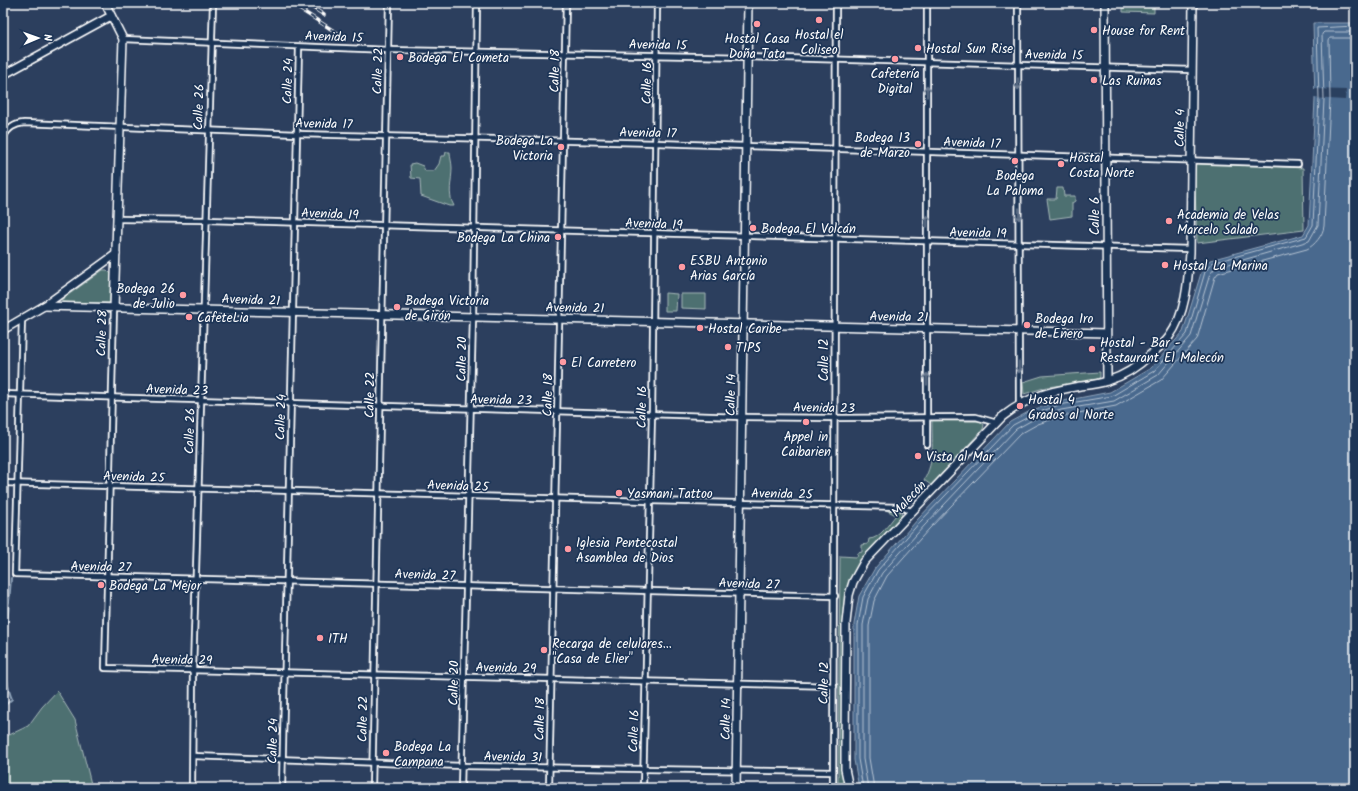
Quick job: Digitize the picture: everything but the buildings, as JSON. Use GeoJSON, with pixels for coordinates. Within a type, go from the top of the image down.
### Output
{"type":"FeatureCollection","features":[{"type":"Feature","properties":{"kind":"main road","name":"Calle 28"},"geometry":{"type":"LineString","coordinates":[[105,3],[123,39],[114,308]]}},
{"type":"Feature","properties":{"kind":"main road","name":"Calle 14"},"geometry":{"type":"LineString","coordinates":[[736,788],[748,3]]}},
{"type":"Feature","properties":{"kind":"main road","name":"Calle 6"},"geometry":{"type":"LineString","coordinates":[[1105,3],[1107,381]]}},
{"type":"Feature","properties":{"kind":"main road","name":"Calle 4"},"geometry":{"type":"LineString","coordinates":[[1190,251],[1192,3]]}},
{"type":"Feature","properties":{"kind":"main road"},"geometry":{"type":"LineString","coordinates":[[3,75],[111,16]]}},
{"type":"Feature","properties":{"kind":"main road","name":"Malecón"},"geometry":{"type":"LineString","coordinates":[[849,788],[845,769],[846,623],[849,595],[853,582],[864,562],[911,511],[997,423],[1019,404],[1033,397],[1059,390],[1107,381],[1130,371],[1145,360],[1168,338],[1177,322],[1188,286],[1190,251]]}},
{"type":"Feature","properties":{"kind":"main road"},"geometry":{"type":"LineString","coordinates":[[3,330],[44,306],[116,254]]}},
{"type":"Feature","properties":{"kind":"main road","name":"Avenida 21"},"geometry":{"type":"LineString","coordinates":[[44,306],[1106,333]]}},
{"type":"Feature","properties":{"kind":"street","name":"Calle 26"},"geometry":{"type":"LineString","coordinates":[[192,788],[193,670],[197,579],[208,130],[213,3]]}},
{"type":"Feature","properties":{"kind":"street","name":"Calle 22"},"geometry":{"type":"LineString","coordinates":[[372,788],[389,3]]}},
{"type":"Feature","properties":{"kind":"street","name":"Calle 20"},"geometry":{"type":"LineString","coordinates":[[461,788],[473,317],[474,139],[477,3]]}},
{"type":"Feature","properties":{"kind":"street","name":"Calle 18"},"geometry":{"type":"LineString","coordinates":[[549,788],[566,3]]}},
{"type":"Feature","properties":{"kind":"street","name":"Calle 16"},"geometry":{"type":"LineString","coordinates":[[643,788],[652,414],[657,3]]}},
{"type":"Feature","properties":{"kind":"street","name":"Calle 12"},"geometry":{"type":"LineString","coordinates":[[833,788],[835,596],[834,150],[836,3]]}},
{"type":"Feature","properties":{"kind":"street"},"geometry":{"type":"LineString","coordinates":[[926,445],[927,3]]}},
{"type":"Feature","properties":{"kind":"street"},"geometry":{"type":"LineString","coordinates":[[1018,3],[1019,404]]}},
{"type":"Feature","properties":{"kind":"street","name":"Avenida 15"},"geometry":{"type":"LineString","coordinates":[[123,39],[389,50],[747,57],[835,61],[1192,70]]}},
{"type":"Feature","properties":{"kind":"street","name":"Calle 24"},"geometry":{"type":"LineString","coordinates":[[282,788],[299,47]]}},
{"type":"Feature","properties":{"kind":"street","name":"Avenida 17"},"geometry":{"type":"LineString","coordinates":[[3,137],[9,129],[16,124],[24,123],[297,134],[563,142],[656,143],[834,150],[927,151],[1298,164]]}},
{"type":"Feature","properties":{"kind":"street","name":"Avenida 19"},"geometry":{"type":"LineString","coordinates":[[118,219],[206,220],[1106,246],[1190,251]]}},
{"type":"Feature","properties":{"kind":"street","name":"Calle 28"},"geometry":{"type":"LineString","coordinates":[[105,668],[108,486],[114,308]]}},
{"type":"Feature","properties":{"kind":"street"},"geometry":{"type":"LineString","coordinates":[[17,484],[22,319]]}},
{"type":"Feature","properties":{"kind":"street","name":"Avenida 23"},"geometry":{"type":"LineString","coordinates":[[3,394],[471,410],[742,417],[976,417],[997,423]]}},
{"type":"Feature","properties":{"kind":"street","name":"Avenida 25"},"geometry":{"type":"LineString","coordinates":[[3,483],[834,506],[901,506],[911,511]]}},
{"type":"Feature","properties":{"kind":"street","name":"Avenida 27"},"geometry":{"type":"LineString","coordinates":[[17,484],[15,574],[835,596]]}},
{"type":"Feature","properties":{"kind":"street","name":"Avenida 29"},"geometry":{"type":"LineString","coordinates":[[105,668],[834,686]]}},
{"type":"Feature","properties":{"kind":"street","name":"Avenida 31"},"geometry":{"type":"LineString","coordinates":[[193,756],[462,766],[737,772],[833,772]]}},
{"type":"Feature","properties":{"kind":"green space"},"geometry":{"type":"Polygon","coordinates":[[[1123,3],[1154,3],[1154,13],[1123,12],[1123,3]]]}},
{"type":"Feature","properties":{"kind":"green space"},"geometry":{"type":"Polygon","coordinates":[[[446,152],[450,152],[452,168],[450,192],[454,206],[449,206],[421,196],[420,179],[411,178],[410,164],[415,163],[423,166],[425,171],[434,171],[439,164],[441,156],[445,156],[446,152]]]}},
{"type":"Feature","properties":{"kind":"green space"},"geometry":{"type":"Polygon","coordinates":[[[1194,162],[1303,168],[1304,230],[1197,243],[1194,162]]]}},
{"type":"Feature","properties":{"kind":"green space"},"geometry":{"type":"Polygon","coordinates":[[[1057,188],[1063,188],[1064,196],[1075,196],[1075,201],[1072,203],[1072,216],[1050,219],[1047,199],[1056,199],[1057,188]]]}},
{"type":"Feature","properties":{"kind":"green space"},"geometry":{"type":"Polygon","coordinates":[[[103,270],[107,270],[111,274],[110,303],[62,303],[61,300],[103,270]]]}},
{"type":"Feature","properties":{"kind":"green space"},"geometry":{"type":"Polygon","coordinates":[[[665,293],[677,294],[676,311],[665,311],[665,293]]]}},
{"type":"Feature","properties":{"kind":"green space"},"geometry":{"type":"Polygon","coordinates":[[[681,294],[706,294],[706,309],[681,308],[681,294]]]}},
{"type":"Feature","properties":{"kind":"green space"},"geometry":{"type":"Polygon","coordinates":[[[1100,372],[1100,377],[1095,381],[1047,387],[1024,394],[1023,382],[1042,376],[1100,372]]]}},
{"type":"Feature","properties":{"kind":"green space"},"geometry":{"type":"Polygon","coordinates":[[[932,420],[981,421],[984,425],[983,429],[931,485],[924,480],[930,466],[932,420]]]}},
{"type":"Feature","properties":{"kind":"green space"},"geometry":{"type":"Polygon","coordinates":[[[888,508],[899,509],[902,515],[863,558],[846,594],[844,604],[842,765],[845,788],[838,788],[840,556],[857,557],[858,553],[862,552],[862,545],[868,544],[869,539],[881,534],[896,515],[886,510],[888,508]]]}},
{"type":"Feature","properties":{"kind":"green space"},"geometry":{"type":"Polygon","coordinates":[[[57,691],[75,720],[92,788],[3,788],[3,738],[28,726],[42,707],[57,691]]]}},
{"type":"Feature","properties":{"kind":"water"},"geometry":{"type":"Polygon","coordinates":[[[1313,23],[1355,23],[1355,788],[859,788],[854,760],[854,624],[859,596],[875,568],[918,519],[1010,422],[1032,410],[1058,402],[1110,392],[1151,368],[1183,332],[1202,270],[1210,260],[1303,235],[1309,225],[1315,99],[1313,23]]]}},
{"type":"Feature","properties":{"kind":"pier"},"geometry":{"type":"Polygon","coordinates":[[[1312,89],[1346,90],[1345,100],[1313,98],[1312,89]]]}},
{"type":"Feature","properties":{"kind":"waterway"},"geometry":{"type":"LineString","coordinates":[[3,707],[12,699],[8,688],[6,674],[6,640],[11,578]]}},
{"type":"Feature","properties":{"kind":"railway"},"geometry":{"type":"LineString","coordinates":[[290,3],[345,38]]}},
{"type":"Feature","properties":{"kind":"railway"},"geometry":{"type":"LineString","coordinates":[[306,3],[324,15]]}},
{"type":"Feature","properties":{"kind":"place","name":"Hostal el Coliseo"},"geometry":{"type":"Point","coordinates":[819,20]}},
{"type":"Feature","properties":{"kind":"place","name":"Hostal Casa Doña Tata"},"geometry":{"type":"Point","coordinates":[757,24]}},
{"type":"Feature","properties":{"kind":"place","name":"House for Rent"},"geometry":{"type":"Point","coordinates":[1094,30]}},
{"type":"Feature","properties":{"kind":"place","name":"Hostal Sun Rise"},"geometry":{"type":"Point","coordinates":[918,48]}},
{"type":"Feature","properties":{"kind":"place","name":"Bodega El Cometa"},"geometry":{"type":"Point","coordinates":[400,57]}},
{"type":"Feature","properties":{"kind":"place","name":"Cafetería Digital"},"geometry":{"type":"Point","coordinates":[895,59]}},
{"type":"Feature","properties":{"kind":"place","name":"Las Ruinas"},"geometry":{"type":"Point","coordinates":[1094,80]}},
{"type":"Feature","properties":{"kind":"place","name":"Bodega 13 de Marzo"},"geometry":{"type":"Point","coordinates":[918,144]}},
{"type":"Feature","properties":{"kind":"place","name":"Bodega La Victoria"},"geometry":{"type":"Point","coordinates":[561,147]}},
{"type":"Feature","properties":{"kind":"place","name":"Bodega La Paloma"},"geometry":{"type":"Point","coordinates":[1015,161]}},
{"type":"Feature","properties":{"kind":"place","name":"Hostal Costa Norte"},"geometry":{"type":"Point","coordinates":[1061,164]}},
{"type":"Feature","properties":{"kind":"place","name":"Academia de Velas Marcelo Salado"},"geometry":{"type":"Point","coordinates":[1169,221]}},
{"type":"Feature","properties":{"kind":"place","name":"Bodega El Volcán"},"geometry":{"type":"Point","coordinates":[753,228]}},
{"type":"Feature","properties":{"kind":"place","name":"Bodega La China"},"geometry":{"type":"Point","coordinates":[558,237]}},
{"type":"Feature","properties":{"kind":"place","name":"Hostal La Marina"},"geometry":{"type":"Point","coordinates":[1165,265]}},
{"type":"Feature","properties":{"kind":"place","name":"ESBU Antonio Arias García"},"geometry":{"type":"Point","coordinates":[682,267]}},
{"type":"Feature","properties":{"kind":"place","name":"Bodega 26 de Julio"},"geometry":{"type":"Point","coordinates":[183,295]}},
{"type":"Feature","properties":{"kind":"place","name":"Bodega Victoria de Girón"},"geometry":{"type":"Point","coordinates":[397,307]}},
{"type":"Feature","properties":{"kind":"place","name":"CafeteLia"},"geometry":{"type":"Point","coordinates":[189,317]}},
{"type":"Feature","properties":{"kind":"place","name":"Bodega 1ro de Enero"},"geometry":{"type":"Point","coordinates":[1027,325]}},
{"type":"Feature","properties":{"kind":"place","name":"Hostal Caribe"},"geometry":{"type":"Point","coordinates":[700,328]}},
{"type":"Feature","properties":{"kind":"place","name":"TIPS"},"geometry":{"type":"Point","coordinates":[728,347]}},
{"type":"Feature","properties":{"kind":"place","name":"Hostal - Bar - Restaurant El Malecón"},"geometry":{"type":"Point","coordinates":[1092,349]}},
{"type":"Feature","properties":{"kind":"place","name":"El Carretero"},"geometry":{"type":"Point","coordinates":[563,362]}},
{"type":"Feature","properties":{"kind":"place","name":"Hostal 4 Grados al Norte"},"geometry":{"type":"Point","coordinates":[1020,406]}},
{"type":"Feature","properties":{"kind":"place","name":"Appel in Caibarien"},"geometry":{"type":"Point","coordinates":[806,422]}},
{"type":"Feature","properties":{"kind":"place","name":"Vista al Mar"},"geometry":{"type":"Point","coordinates":[918,456]}},
{"type":"Feature","properties":{"kind":"place","name":"Yasmani Tattoo"},"geometry":{"type":"Point","coordinates":[619,493]}},
{"type":"Feature","properties":{"kind":"place","name":"Iglesia Pentecostal Asamblea de Dios"},"geometry":{"type":"Point","coordinates":[568,549]}},
{"type":"Feature","properties":{"kind":"place","name":"Bodega La Mejor"},"geometry":{"type":"Point","coordinates":[101,585]}},
{"type":"Feature","properties":{"kind":"place","name":"ITH"},"geometry":{"type":"Point","coordinates":[320,638]}},
{"type":"Feature","properties":{"kind":"place","name":"Recarga de celulares... \"Casa de Elier\""},"geometry":{"type":"Point","coordinates":[544,650]}},
{"type":"Feature","properties":{"kind":"place","name":"Bodega La Campana"},"geometry":{"type":"Point","coordinates":[386,753]}}]}
